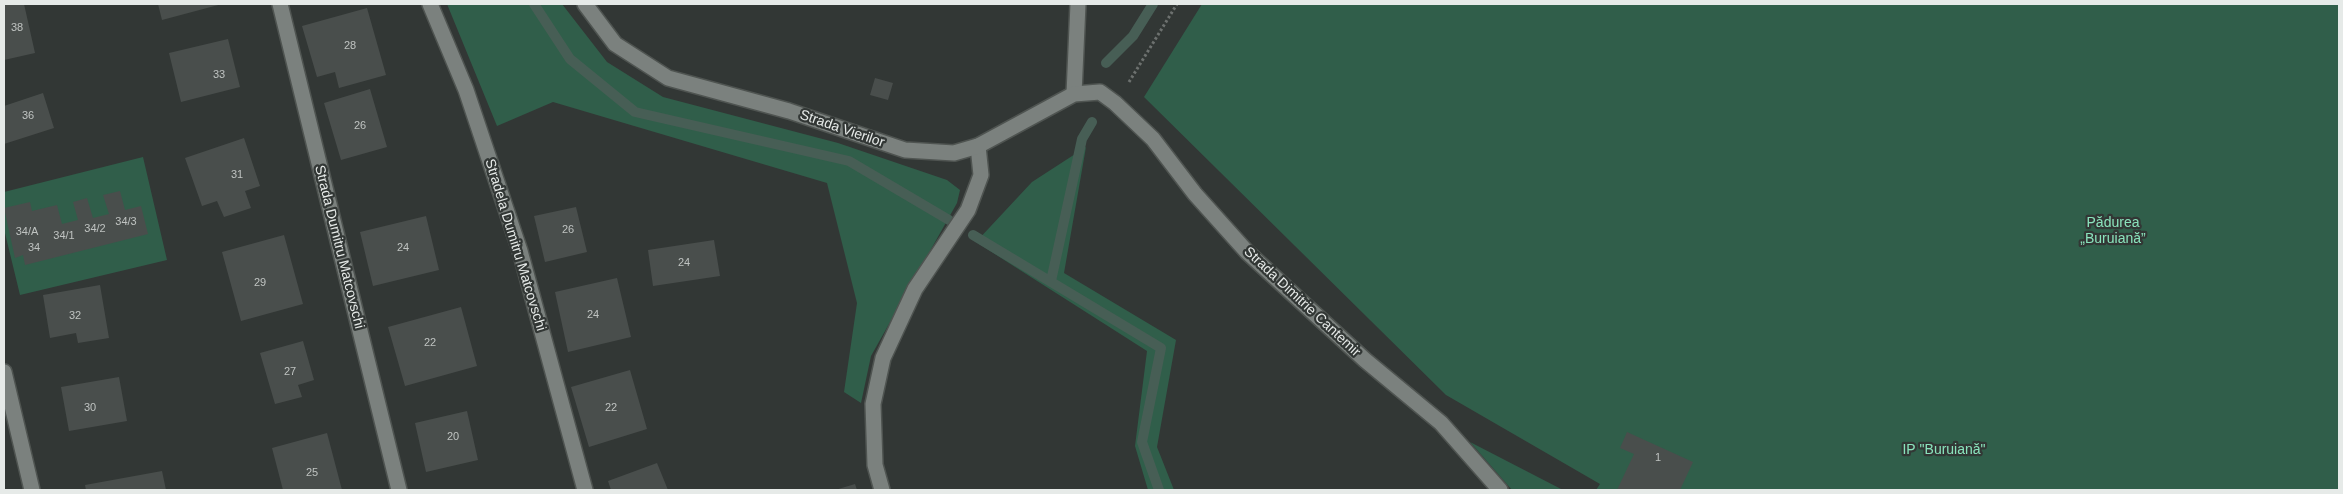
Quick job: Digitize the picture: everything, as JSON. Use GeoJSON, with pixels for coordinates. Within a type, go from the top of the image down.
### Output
{"type":"FeatureCollection","features":[{"type":"Feature","properties":{"kind":"street","name":"Strada Dumitru Matcovschi"},"geometry":{"type":"LineString","coordinates":[[280,4],[399,490]]}},
{"type":"Feature","properties":{"kind":"street","name":"Stradela Dumitru Matcovschi"},"geometry":{"type":"LineString","coordinates":[[430,4],[466,90],[520,251],[585,490]]}},
{"type":"Feature","properties":{"kind":"street","name":"Strada Vierilor"},"geometry":{"type":"LineString","coordinates":[[586,4],[615,44],[668,78],[789,111],[905,150],[954,153],[978,146],[1074,94],[1100,92],[1115,103]]}},
{"type":"Feature","properties":{"kind":"street"},"geometry":{"type":"LineString","coordinates":[[1074,94],[1078,4]]}},
{"type":"Feature","properties":{"kind":"street","name":"Strada Dimitrie Cantemir"},"geometry":{"type":"LineString","coordinates":[[1115,103],[1153,139],[1195,194],[1247,252],[1365,360],[1441,423],[1500,490]]}},
{"type":"Feature","properties":{"kind":"street"},"geometry":{"type":"LineString","coordinates":[[882,490],[876,465],[873,404],[882,358],[915,289],[968,210],[981,174],[978,146]]}},
{"type":"Feature","properties":{"kind":"street"},"geometry":{"type":"LineString","coordinates":[[4,372],[32,490]]}},
{"type":"Feature","properties":{"kind":"path"},"geometry":{"type":"LineString","coordinates":[[1115,103],[1177,4]]}},
{"type":"Feature","properties":{"kind":"green space"},"geometry":{"type":"Polygon","coordinates":[[[447,4],[562,4],[607,62],[663,97],[838,143],[947,180],[960,190],[957,203],[871,356],[861,403],[844,392],[857,303],[827,183],[553,102],[497,126],[447,4]]]}},
{"type":"Feature","properties":{"kind":"green space","name":"Pădurea „Buruiană”"},"geometry":{"type":"Polygon","coordinates":[[[1202,4],[2339,4],[2339,490],[1596,490],[1600,484],[1446,395],[1144,97],[1202,4]]]}},
{"type":"Feature","properties":{"kind":"green space"},"geometry":{"type":"Polygon","coordinates":[[[1086,147],[1064,273],[1176,340],[1157,447],[1174,490],[1148,490],[1135,446],[1147,351],[976,242],[1032,182],[1086,147]]]}},
{"type":"Feature","properties":{"kind":"green space"},"geometry":{"type":"Polygon","coordinates":[[[143,157],[167,260],[20,295],[4,229],[4,192],[143,157]]]}},
{"type":"Feature","properties":{"kind":"green space"},"geometry":{"type":"Polygon","coordinates":[[[1470,442],[1563,490],[1512,490],[1470,442]]]}},
{"type":"Feature","properties":{"kind":"building"},"geometry":{"type":"Polygon","coordinates":[[[4,4],[24,4],[35,53],[4,60],[4,4]]]}},
{"type":"Feature","properties":{"kind":"building"},"geometry":{"type":"Polygon","coordinates":[[[158,4],[222,4],[162,20],[158,4]]]}},
{"type":"Feature","properties":{"kind":"building"},"geometry":{"type":"Polygon","coordinates":[[[367,8],[386,75],[339,88],[335,72],[317,77],[302,26],[367,8]]]}},
{"type":"Feature","properties":{"kind":"building"},"geometry":{"type":"Polygon","coordinates":[[[228,39],[240,87],[181,102],[169,53],[228,39]]]}},
{"type":"Feature","properties":{"kind":"building"},"geometry":{"type":"Polygon","coordinates":[[[875,78],[893,83],[888,100],[870,95],[875,78]]]}},
{"type":"Feature","properties":{"kind":"building"},"geometry":{"type":"Polygon","coordinates":[[[370,89],[387,147],[341,160],[324,103],[370,89]]]}},
{"type":"Feature","properties":{"kind":"building"},"geometry":{"type":"Polygon","coordinates":[[[43,93],[54,128],[4,144],[4,106],[43,93]]]}},
{"type":"Feature","properties":{"kind":"building"},"geometry":{"type":"Polygon","coordinates":[[[244,138],[260,186],[245,191],[251,208],[224,217],[217,201],[202,206],[185,158],[244,138]]]}},
{"type":"Feature","properties":{"kind":"building"},"geometry":{"type":"Polygon","coordinates":[[[120,191],[125,210],[141,206],[148,234],[25,265],[23,255],[15,258],[4,208],[30,202],[32,211],[57,205],[62,224],[78,220],[73,202],[87,198],[93,218],[109,214],[103,195],[120,191]]]}},
{"type":"Feature","properties":{"kind":"building"},"geometry":{"type":"Polygon","coordinates":[[[576,207],[587,252],[545,262],[534,216],[576,207]]]}},
{"type":"Feature","properties":{"kind":"building"},"geometry":{"type":"Polygon","coordinates":[[[426,216],[439,270],[373,286],[360,232],[426,216]]]}},
{"type":"Feature","properties":{"kind":"building"},"geometry":{"type":"Polygon","coordinates":[[[284,235],[303,304],[241,321],[222,252],[284,235]]]}},
{"type":"Feature","properties":{"kind":"building"},"geometry":{"type":"Polygon","coordinates":[[[714,240],[720,276],[653,286],[648,250],[714,240]]]}},
{"type":"Feature","properties":{"kind":"building"},"geometry":{"type":"Polygon","coordinates":[[[617,278],[631,337],[568,352],[555,292],[617,278]]]}},
{"type":"Feature","properties":{"kind":"building"},"geometry":{"type":"Polygon","coordinates":[[[100,285],[109,338],[78,343],[76,333],[50,338],[43,295],[100,285]]]}},
{"type":"Feature","properties":{"kind":"building"},"geometry":{"type":"Polygon","coordinates":[[[461,307],[477,366],[405,386],[388,327],[461,307]]]}},
{"type":"Feature","properties":{"kind":"building"},"geometry":{"type":"Polygon","coordinates":[[[303,341],[314,380],[298,385],[302,397],[275,404],[260,353],[303,341]]]}},
{"type":"Feature","properties":{"kind":"building"},"geometry":{"type":"Polygon","coordinates":[[[630,370],[647,429],[589,447],[571,387],[630,370]]]}},
{"type":"Feature","properties":{"kind":"building"},"geometry":{"type":"Polygon","coordinates":[[[119,377],[127,421],[69,431],[61,387],[119,377]]]}},
{"type":"Feature","properties":{"kind":"building"},"geometry":{"type":"Polygon","coordinates":[[[467,411],[478,460],[426,472],[415,423],[467,411]]]}},
{"type":"Feature","properties":{"kind":"building"},"geometry":{"type":"Polygon","coordinates":[[[1627,432],[1693,462],[1680,490],[1617,490],[1634,454],[1620,448],[1627,432]]]}},
{"type":"Feature","properties":{"kind":"building"},"geometry":{"type":"Polygon","coordinates":[[[327,433],[342,490],[283,490],[272,448],[327,433]]]}},
{"type":"Feature","properties":{"kind":"building"},"geometry":{"type":"Polygon","coordinates":[[[657,463],[668,490],[611,490],[608,481],[657,463]]]}},
{"type":"Feature","properties":{"kind":"building"},"geometry":{"type":"Polygon","coordinates":[[[162,471],[166,490],[86,490],[85,485],[162,471]]]}},
{"type":"Feature","properties":{"kind":"building"},"geometry":{"type":"Polygon","coordinates":[[[855,484],[857,490],[835,490],[855,484]]]}},
{"type":"Feature","properties":{"kind":"waterway"},"geometry":{"type":"LineString","coordinates":[[534,4],[570,59],[635,112],[849,161],[949,220]]}},
{"type":"Feature","properties":{"kind":"waterway"},"geometry":{"type":"LineString","coordinates":[[1106,63],[1133,36],[1153,4]]}},
{"type":"Feature","properties":{"kind":"waterway"},"geometry":{"type":"LineString","coordinates":[[1051,281],[1082,139],[1092,122]]}},
{"type":"Feature","properties":{"kind":"waterway"},"geometry":{"type":"LineString","coordinates":[[973,235],[1161,348],[1142,442],[1159,490]]}},
{"type":"Feature","properties":{"kind":"park label","name":"IP \"Buruiană\""},"geometry":{"type":"Point","coordinates":[1944,450]}}]}
